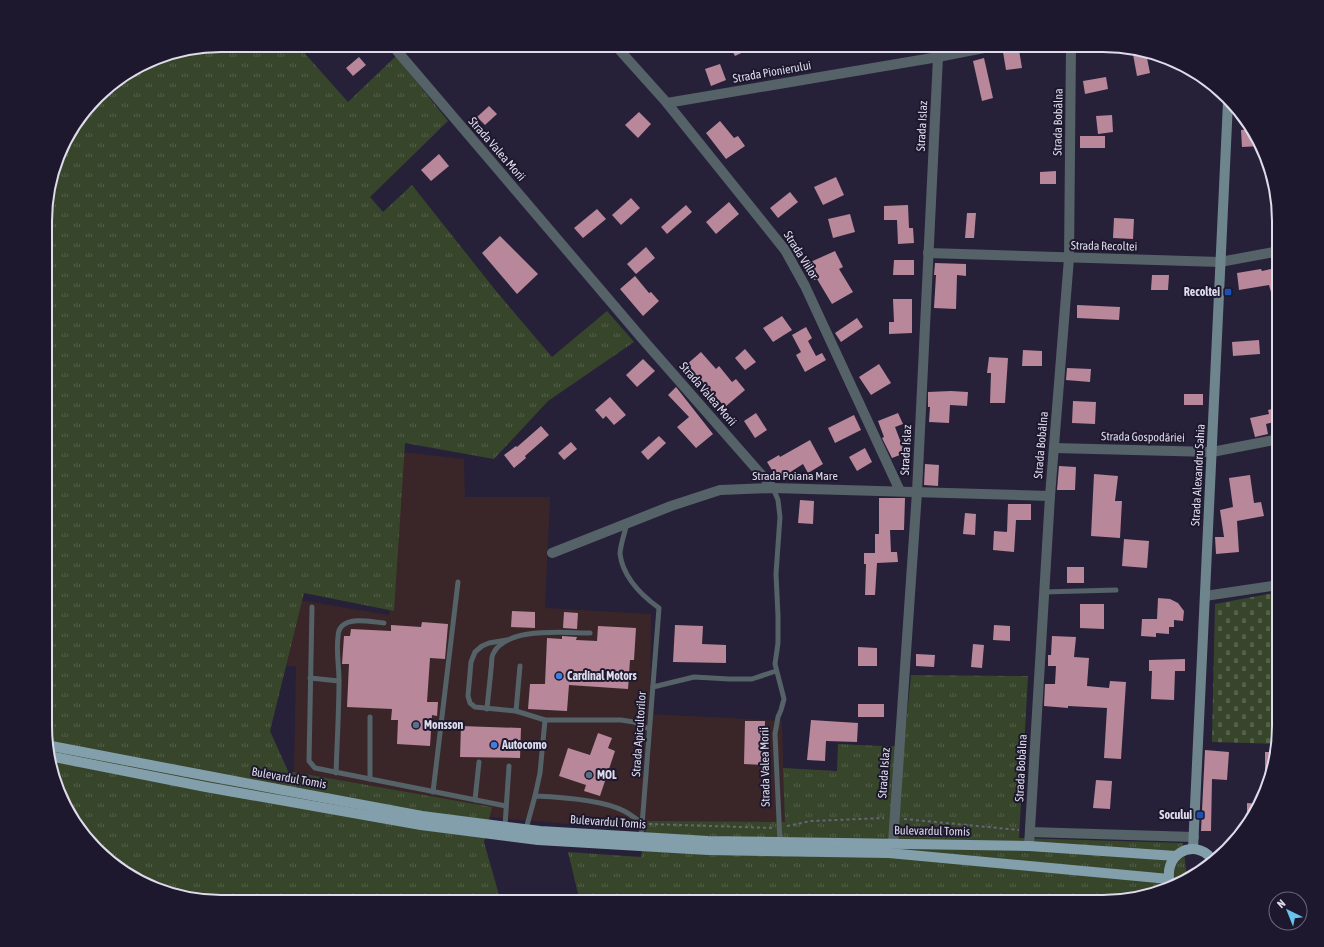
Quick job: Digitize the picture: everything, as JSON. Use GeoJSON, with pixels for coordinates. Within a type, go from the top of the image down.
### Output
{"type":"FeatureCollection","features":[{"type":"Feature","properties":{"kind":"main road","name":"Bulevardul Tomis"},"geometry":{"type":"LineString","coordinates":[[53,745],[422,816],[526,829],[641,838],[708,841],[1030,846],[1176,856]]}},
{"type":"Feature","properties":{"kind":"main road","name":"Bulevardul Tomis"},"geometry":{"type":"LineString","coordinates":[[55,757],[206,787],[421,825],[538,840],[708,850],[889,853],[1166,883]]}},
{"type":"Feature","properties":{"kind":"main road"},"geometry":{"type":"LineString","coordinates":[[1170,881],[1168,871],[1171,862],[1176,856],[1184,851],[1193,849],[1201,850],[1211,856]]}},
{"type":"Feature","properties":{"kind":"street","name":"Strada Valea Morii"},"geometry":{"type":"LineString","coordinates":[[398,52],[640,336],[773,488]]}},
{"type":"Feature","properties":{"kind":"street","name":"Strada Viilor"},"geometry":{"type":"LineString","coordinates":[[621,52],[667,103],[785,250],[805,286],[900,491]]}},
{"type":"Feature","properties":{"kind":"street","name":"Strada Pionierului"},"geometry":{"type":"LineString","coordinates":[[667,103],[938,57],[956,52]]}},
{"type":"Feature","properties":{"kind":"street","name":"Strada Bobâlna"},"geometry":{"type":"LineString","coordinates":[[1030,846],[1050,496],[1069,258],[1071,52]]}},
{"type":"Feature","properties":{"kind":"street","name":"Strada Islaz"},"geometry":{"type":"LineString","coordinates":[[893,843],[917,492],[938,57]]}},
{"type":"Feature","properties":{"kind":"street","name":"Strada Alexandru Sahia"},"geometry":{"type":"LineString","coordinates":[[1193,849],[1228,106]]}},
{"type":"Feature","properties":{"kind":"street","name":"Strada Recoltei"},"geometry":{"type":"LineString","coordinates":[[928,253],[1220,262],[1272,252]]}},
{"type":"Feature","properties":{"kind":"street","name":"Strada Gospodăriei"},"geometry":{"type":"LineString","coordinates":[[1054,448],[1212,452],[1272,440]]}},
{"type":"Feature","properties":{"kind":"street","name":"Strada Poiana Mare"},"geometry":{"type":"LineString","coordinates":[[552,553],[670,506],[720,490],[773,488],[1050,496]]}},
{"type":"Feature","properties":{"kind":"street"},"geometry":{"type":"LineString","coordinates":[[1205,596],[1272,586]]}},
{"type":"Feature","properties":{"kind":"street"},"geometry":{"type":"LineString","coordinates":[[1030,832],[1194,837]]}},
{"type":"Feature","properties":{"kind":"lane","name":"Strada Valea Morii"},"geometry":{"type":"LineString","coordinates":[[773,488],[778,500],[780,517],[776,574],[778,643],[775,664],[784,699],[778,717],[775,734],[780,842]]}},
{"type":"Feature","properties":{"kind":"lane","name":"Strada Apicultorilor"},"geometry":{"type":"LineString","coordinates":[[627,524],[620,553],[626,574],[644,597],[659,608],[641,838]]}},
{"type":"Feature","properties":{"kind":"lane"},"geometry":{"type":"LineString","coordinates":[[433,792],[458,582]]}},
{"type":"Feature","properties":{"kind":"lane"},"geometry":{"type":"LineString","coordinates":[[1044,592],[1116,590]]}},
{"type":"Feature","properties":{"kind":"lane"},"geometry":{"type":"LineString","coordinates":[[312,607],[309,761],[315,768],[506,806]]}},
{"type":"Feature","properties":{"kind":"lane"},"geometry":{"type":"LineString","coordinates":[[336,773],[339,681],[337,656],[338,637],[342,626],[348,622],[384,623]]}},
{"type":"Feature","properties":{"kind":"lane"},"geometry":{"type":"LineString","coordinates":[[590,633],[538,632],[482,646],[475,652],[472,662],[468,696],[470,703],[475,707],[516,711],[545,720],[621,720],[634,722],[649,729]]}},
{"type":"Feature","properties":{"kind":"lane"},"geometry":{"type":"LineString","coordinates":[[487,709],[493,655],[498,646],[507,640]]}},
{"type":"Feature","properties":{"kind":"lane"},"geometry":{"type":"LineString","coordinates":[[516,711],[520,666]]}},
{"type":"Feature","properties":{"kind":"lane"},"geometry":{"type":"LineString","coordinates":[[652,687],[694,677],[752,680],[776,671]]}},
{"type":"Feature","properties":{"kind":"lane"},"geometry":{"type":"LineString","coordinates":[[310,678],[339,681]]}},
{"type":"Feature","properties":{"kind":"lane"},"geometry":{"type":"LineString","coordinates":[[370,717],[370,779]]}},
{"type":"Feature","properties":{"kind":"lane"},"geometry":{"type":"LineString","coordinates":[[526,829],[540,773],[545,720]]}},
{"type":"Feature","properties":{"kind":"lane"},"geometry":{"type":"LineString","coordinates":[[475,800],[479,762]]}},
{"type":"Feature","properties":{"kind":"lane"},"geometry":{"type":"LineString","coordinates":[[505,826],[509,766]]}},
{"type":"Feature","properties":{"kind":"lane"},"geometry":{"type":"LineString","coordinates":[[535,796],[554,797],[608,805],[624,811],[642,823]]}},
{"type":"Feature","properties":{"kind":"path"},"geometry":{"type":"LineString","coordinates":[[642,823],[780,828],[811,821],[894,818],[1030,832]]}},
{"type":"Feature","properties":{"kind":"shaded area"},"geometry":{"type":"Polygon","coordinates":[[[399,452],[464,459],[465,497],[550,497],[545,608],[651,614],[650,714],[782,721],[785,822],[647,821],[645,831],[490,817],[491,807],[294,772],[296,666],[286,666],[299,600],[389,615],[399,452]]]}},
{"type":"Feature","properties":{"kind":"green space"},"geometry":{"type":"Polygon","coordinates":[[[304,52],[348,102],[396,56],[448,121],[370,197],[383,212],[412,185],[496,291],[552,357],[607,311],[634,342],[548,401],[494,459],[405,443],[394,611],[304,593],[270,731],[288,771],[492,807],[484,842],[499,895],[199,894],[166,886],[146,878],[127,867],[101,846],[80,820],[69,801],[61,781],[55,759],[52,737],[53,199],[61,166],[69,146],[80,127],[101,101],[127,80],[146,69],[166,61],[199,53],[304,52]]]}},
{"type":"Feature","properties":{"kind":"green space"},"geometry":{"type":"Polygon","coordinates":[[[1272,593],[1271,744],[1212,742],[1215,604],[1272,593]]]}},
{"type":"Feature","properties":{"kind":"green space"},"geometry":{"type":"Polygon","coordinates":[[[911,675],[1028,676],[1019,838],[1183,843],[1186,873],[1158,886],[1136,892],[1114,895],[578,895],[568,852],[641,857],[647,821],[785,822],[783,768],[837,771],[838,744],[904,747],[911,675]]]}},
{"type":"Feature","properties":{"kind":"building"},"geometry":{"type":"Polygon","coordinates":[[[733,52],[743,52],[735,56],[733,52]]]}},
{"type":"Feature","properties":{"kind":"building"},"geometry":{"type":"Polygon","coordinates":[[[1003,52],[1019,52],[1022,68],[1006,70],[1003,52]]]}},
{"type":"Feature","properties":{"kind":"building"},"geometry":{"type":"Polygon","coordinates":[[[1133,54],[1147,58],[1150,73],[1137,76],[1133,54]]]}},
{"type":"Feature","properties":{"kind":"building"},"geometry":{"type":"Polygon","coordinates":[[[359,57],[366,65],[353,76],[346,68],[359,57]]]}},
{"type":"Feature","properties":{"kind":"building"},"geometry":{"type":"Polygon","coordinates":[[[984,58],[993,98],[982,101],[973,61],[984,58]]]}},
{"type":"Feature","properties":{"kind":"building"},"geometry":{"type":"Polygon","coordinates":[[[720,64],[726,80],[711,86],[705,69],[720,64]]]}},
{"type":"Feature","properties":{"kind":"building"},"geometry":{"type":"Polygon","coordinates":[[[1106,77],[1108,89],[1085,94],[1083,81],[1106,77]]]}},
{"type":"Feature","properties":{"kind":"building"},"geometry":{"type":"Polygon","coordinates":[[[489,106],[497,114],[485,125],[477,117],[489,106]]]}},
{"type":"Feature","properties":{"kind":"building"},"geometry":{"type":"Polygon","coordinates":[[[639,112],[651,124],[638,138],[625,125],[639,112]]]}},
{"type":"Feature","properties":{"kind":"building"},"geometry":{"type":"Polygon","coordinates":[[[1112,115],[1113,132],[1098,134],[1096,116],[1112,115]]]}},
{"type":"Feature","properties":{"kind":"building"},"geometry":{"type":"Polygon","coordinates":[[[720,121],[734,138],[738,136],[745,146],[726,159],[706,133],[720,121]]]}},
{"type":"Feature","properties":{"kind":"building"},"geometry":{"type":"Polygon","coordinates":[[[1241,130],[1245,130],[1255,146],[1242,147],[1241,130]]]}},
{"type":"Feature","properties":{"kind":"building"},"geometry":{"type":"Polygon","coordinates":[[[1080,136],[1105,136],[1105,148],[1080,148],[1080,136]]]}},
{"type":"Feature","properties":{"kind":"building"},"geometry":{"type":"Polygon","coordinates":[[[439,154],[449,166],[431,181],[421,170],[439,154]]]}},
{"type":"Feature","properties":{"kind":"building"},"geometry":{"type":"Polygon","coordinates":[[[1056,171],[1056,184],[1040,184],[1040,172],[1056,171]]]}},
{"type":"Feature","properties":{"kind":"building"},"geometry":{"type":"Polygon","coordinates":[[[836,177],[844,195],[823,205],[814,187],[836,177]]]}},
{"type":"Feature","properties":{"kind":"building"},"geometry":{"type":"Polygon","coordinates":[[[790,192],[798,202],[778,218],[770,208],[790,192]]]}},
{"type":"Feature","properties":{"kind":"building"},"geometry":{"type":"Polygon","coordinates":[[[631,198],[640,208],[621,225],[612,215],[631,198]]]}},
{"type":"Feature","properties":{"kind":"building"},"geometry":{"type":"Polygon","coordinates":[[[729,202],[739,214],[716,234],[706,222],[729,202]]]}},
{"type":"Feature","properties":{"kind":"building"},"geometry":{"type":"Polygon","coordinates":[[[686,205],[692,212],[667,234],[661,227],[686,205]]]}},
{"type":"Feature","properties":{"kind":"building"},"geometry":{"type":"Polygon","coordinates":[[[908,205],[909,228],[913,228],[914,243],[898,244],[897,220],[884,220],[884,206],[908,205]]]}},
{"type":"Feature","properties":{"kind":"building"},"geometry":{"type":"Polygon","coordinates":[[[597,209],[606,219],[583,238],[574,228],[597,209]]]}},
{"type":"Feature","properties":{"kind":"building"},"geometry":{"type":"Polygon","coordinates":[[[967,213],[976,213],[974,238],[965,238],[967,213]]]}},
{"type":"Feature","properties":{"kind":"building"},"geometry":{"type":"Polygon","coordinates":[[[850,214],[855,232],[833,238],[828,219],[850,214]]]}},
{"type":"Feature","properties":{"kind":"building"},"geometry":{"type":"Polygon","coordinates":[[[1114,218],[1134,219],[1133,239],[1113,238],[1114,218]]]}},
{"type":"Feature","properties":{"kind":"building"},"geometry":{"type":"Polygon","coordinates":[[[500,236],[538,274],[517,294],[482,253],[500,236]]]}},
{"type":"Feature","properties":{"kind":"building"},"geometry":{"type":"Polygon","coordinates":[[[646,247],[655,258],[636,274],[627,264],[646,247]]]}},
{"type":"Feature","properties":{"kind":"building"},"geometry":{"type":"Polygon","coordinates":[[[835,251],[843,267],[839,269],[853,292],[832,304],[817,279],[814,280],[806,264],[835,251]]]}},
{"type":"Feature","properties":{"kind":"building"},"geometry":{"type":"Polygon","coordinates":[[[894,260],[914,260],[914,275],[893,275],[894,260]]]}},
{"type":"Feature","properties":{"kind":"building"},"geometry":{"type":"Polygon","coordinates":[[[935,263],[966,264],[966,276],[957,275],[956,309],[934,308],[936,275],[934,275],[935,263]]]}},
{"type":"Feature","properties":{"kind":"building"},"geometry":{"type":"Polygon","coordinates":[[[1261,269],[1262,271],[1272,269],[1272,292],[1269,285],[1239,290],[1237,273],[1261,269]]]}},
{"type":"Feature","properties":{"kind":"building"},"geometry":{"type":"Polygon","coordinates":[[[1152,275],[1169,275],[1168,290],[1151,290],[1152,275]]]}},
{"type":"Feature","properties":{"kind":"building"},"geometry":{"type":"Polygon","coordinates":[[[635,276],[649,293],[651,292],[659,301],[643,316],[620,289],[635,276]]]}},
{"type":"Feature","properties":{"kind":"building"},"geometry":{"type":"Polygon","coordinates":[[[893,299],[912,299],[912,333],[889,334],[889,322],[894,322],[893,299]]]}},
{"type":"Feature","properties":{"kind":"building"},"geometry":{"type":"Polygon","coordinates":[[[1077,305],[1120,307],[1119,320],[1077,318],[1077,305]]]}},
{"type":"Feature","properties":{"kind":"building"},"geometry":{"type":"Polygon","coordinates":[[[782,316],[792,330],[773,342],[763,328],[782,316]]]}},
{"type":"Feature","properties":{"kind":"building"},"geometry":{"type":"Polygon","coordinates":[[[857,318],[863,327],[841,342],[835,333],[857,318]]]}},
{"type":"Feature","properties":{"kind":"building"},"geometry":{"type":"Polygon","coordinates":[[[806,327],[812,338],[808,341],[816,356],[822,353],[826,360],[805,372],[796,355],[801,352],[792,335],[806,327]]]}},
{"type":"Feature","properties":{"kind":"building"},"geometry":{"type":"Polygon","coordinates":[[[1259,340],[1260,354],[1233,356],[1232,342],[1259,340]]]}},
{"type":"Feature","properties":{"kind":"building"},"geometry":{"type":"Polygon","coordinates":[[[745,349],[756,362],[745,370],[735,358],[745,349]]]}},
{"type":"Feature","properties":{"kind":"building"},"geometry":{"type":"Polygon","coordinates":[[[1023,350],[1042,351],[1042,366],[1022,366],[1023,350]]]}},
{"type":"Feature","properties":{"kind":"building"},"geometry":{"type":"Polygon","coordinates":[[[701,352],[716,369],[719,366],[732,382],[736,379],[745,390],[725,407],[686,365],[701,352]]]}},
{"type":"Feature","properties":{"kind":"building"},"geometry":{"type":"Polygon","coordinates":[[[989,357],[1008,358],[1005,403],[990,403],[991,373],[987,373],[989,357]]]}},
{"type":"Feature","properties":{"kind":"building"},"geometry":{"type":"Polygon","coordinates":[[[643,359],[655,371],[637,387],[626,375],[643,359]]]}},
{"type":"Feature","properties":{"kind":"building"},"geometry":{"type":"Polygon","coordinates":[[[879,364],[891,383],[871,395],[859,377],[879,364]]]}},
{"type":"Feature","properties":{"kind":"building"},"geometry":{"type":"Polygon","coordinates":[[[1067,368],[1091,369],[1090,382],[1066,380],[1067,368]]]}},
{"type":"Feature","properties":{"kind":"building"},"geometry":{"type":"Polygon","coordinates":[[[676,387],[713,434],[696,448],[677,427],[689,417],[668,395],[676,387]]]}},
{"type":"Feature","properties":{"kind":"building"},"geometry":{"type":"Polygon","coordinates":[[[928,392],[968,392],[967,406],[950,405],[949,423],[929,422],[930,407],[928,407],[928,392]]]}},
{"type":"Feature","properties":{"kind":"building"},"geometry":{"type":"Polygon","coordinates":[[[1184,394],[1203,394],[1203,405],[1184,405],[1184,394]]]}},
{"type":"Feature","properties":{"kind":"building"},"geometry":{"type":"Polygon","coordinates":[[[610,397],[626,415],[614,425],[606,416],[603,419],[595,410],[610,397]]]}},
{"type":"Feature","properties":{"kind":"building"},"geometry":{"type":"Polygon","coordinates":[[[1073,401],[1096,402],[1095,424],[1072,423],[1073,401]]]}},
{"type":"Feature","properties":{"kind":"building"},"geometry":{"type":"Polygon","coordinates":[[[1272,409],[1272,423],[1266,424],[1268,434],[1255,437],[1250,418],[1269,414],[1268,410],[1272,409]]]}},
{"type":"Feature","properties":{"kind":"building"},"geometry":{"type":"Polygon","coordinates":[[[756,413],[767,430],[755,438],[744,421],[756,413]]]}},
{"type":"Feature","properties":{"kind":"building"},"geometry":{"type":"Polygon","coordinates":[[[898,413],[903,424],[895,427],[905,453],[892,458],[882,438],[884,437],[878,421],[898,413]]]}},
{"type":"Feature","properties":{"kind":"building"},"geometry":{"type":"Polygon","coordinates":[[[854,415],[861,430],[835,443],[828,428],[854,415]]]}},
{"type":"Feature","properties":{"kind":"building"},"geometry":{"type":"Polygon","coordinates":[[[541,426],[549,435],[514,468],[504,455],[516,446],[517,447],[541,426]]]}},
{"type":"Feature","properties":{"kind":"building"},"geometry":{"type":"Polygon","coordinates":[[[659,436],[666,443],[648,460],[641,452],[659,436]]]}},
{"type":"Feature","properties":{"kind":"building"},"geometry":{"type":"Polygon","coordinates":[[[810,440],[823,464],[808,473],[803,464],[778,480],[767,462],[779,455],[780,457],[810,440]]]}},
{"type":"Feature","properties":{"kind":"building"},"geometry":{"type":"Polygon","coordinates":[[[571,442],[577,449],[564,460],[558,453],[571,442]]]}},
{"type":"Feature","properties":{"kind":"building"},"geometry":{"type":"Polygon","coordinates":[[[865,448],[872,462],[857,471],[849,457],[865,448]]]}},
{"type":"Feature","properties":{"kind":"building"},"geometry":{"type":"Polygon","coordinates":[[[925,464],[939,465],[938,486],[924,485],[925,464]]]}},
{"type":"Feature","properties":{"kind":"building"},"geometry":{"type":"Polygon","coordinates":[[[1059,466],[1076,467],[1075,490],[1057,490],[1059,466]]]}},
{"type":"Feature","properties":{"kind":"building"},"geometry":{"type":"Polygon","coordinates":[[[1094,474],[1118,476],[1115,501],[1122,501],[1120,538],[1091,536],[1094,474]]]}},
{"type":"Feature","properties":{"kind":"building"},"geometry":{"type":"Polygon","coordinates":[[[1250,475],[1254,503],[1261,502],[1264,516],[1237,521],[1239,552],[1216,554],[1215,537],[1224,537],[1220,510],[1233,507],[1229,478],[1250,475]]]}},
{"type":"Feature","properties":{"kind":"building"},"geometry":{"type":"Polygon","coordinates":[[[879,498],[905,498],[904,530],[890,530],[891,552],[897,552],[898,562],[877,563],[875,595],[865,595],[866,564],[864,564],[864,553],[875,553],[875,534],[879,534],[879,498]]]}},
{"type":"Feature","properties":{"kind":"building"},"geometry":{"type":"Polygon","coordinates":[[[800,500],[814,501],[813,524],[798,523],[800,500]]]}},
{"type":"Feature","properties":{"kind":"building"},"geometry":{"type":"Polygon","coordinates":[[[1008,504],[1031,504],[1031,520],[1016,520],[1014,552],[993,550],[994,531],[1007,532],[1008,504]]]}},
{"type":"Feature","properties":{"kind":"building"},"geometry":{"type":"Polygon","coordinates":[[[965,513],[976,514],[975,535],[963,534],[965,513]]]}},
{"type":"Feature","properties":{"kind":"building"},"geometry":{"type":"Polygon","coordinates":[[[1124,539],[1149,541],[1147,568],[1122,566],[1124,539]]]}},
{"type":"Feature","properties":{"kind":"building"},"geometry":{"type":"Polygon","coordinates":[[[1067,567],[1084,567],[1084,583],[1067,583],[1067,567]]]}},
{"type":"Feature","properties":{"kind":"building"},"geometry":{"type":"Polygon","coordinates":[[[1158,598],[1170,599],[1178,603],[1184,611],[1183,621],[1174,620],[1174,627],[1169,627],[1169,634],[1156,633],[1156,637],[1141,636],[1142,619],[1157,619],[1158,598]]]}},
{"type":"Feature","properties":{"kind":"building"},"geometry":{"type":"Polygon","coordinates":[[[1080,604],[1104,604],[1104,629],[1080,628],[1080,604]]]}},
{"type":"Feature","properties":{"kind":"building"},"geometry":{"type":"Polygon","coordinates":[[[512,611],[535,612],[535,628],[511,627],[512,611]]]}},
{"type":"Feature","properties":{"kind":"building"},"geometry":{"type":"Polygon","coordinates":[[[564,612],[578,613],[577,629],[563,628],[564,612]]]}},
{"type":"Feature","properties":{"kind":"building"},"geometry":{"type":"Polygon","coordinates":[[[422,622],[448,624],[445,659],[430,658],[427,702],[438,702],[437,716],[432,715],[430,746],[397,744],[398,720],[391,720],[392,709],[347,707],[349,664],[342,664],[344,636],[350,636],[351,629],[391,631],[391,625],[421,627],[422,622]]]}},
{"type":"Feature","properties":{"kind":"building"},"geometry":{"type":"Polygon","coordinates":[[[675,625],[703,626],[702,644],[726,645],[726,663],[673,662],[675,625]]]}},
{"type":"Feature","properties":{"kind":"building"},"geometry":{"type":"Polygon","coordinates":[[[994,625],[1010,626],[1010,641],[993,640],[994,625]]]}},
{"type":"Feature","properties":{"kind":"building"},"geometry":{"type":"Polygon","coordinates":[[[598,626],[636,628],[634,660],[630,660],[628,689],[569,685],[567,711],[528,709],[530,684],[545,684],[547,638],[562,639],[562,636],[577,637],[576,640],[597,641],[598,626]]]}},
{"type":"Feature","properties":{"kind":"building"},"geometry":{"type":"Polygon","coordinates":[[[1052,636],[1076,637],[1074,657],[1089,658],[1087,686],[1109,688],[1110,681],[1126,682],[1121,759],[1104,758],[1107,708],[1068,706],[1068,708],[1044,706],[1045,684],[1055,684],[1056,666],[1048,666],[1048,655],[1051,655],[1052,636]]]}},
{"type":"Feature","properties":{"kind":"building"},"geometry":{"type":"Polygon","coordinates":[[[973,644],[984,645],[982,668],[971,667],[973,644]]]}},
{"type":"Feature","properties":{"kind":"building"},"geometry":{"type":"Polygon","coordinates":[[[858,647],[877,648],[877,666],[858,666],[858,647]]]}},
{"type":"Feature","properties":{"kind":"building"},"geometry":{"type":"Polygon","coordinates":[[[916,654],[935,655],[934,667],[916,666],[916,654]]]}},
{"type":"Feature","properties":{"kind":"building"},"geometry":{"type":"Polygon","coordinates":[[[1185,659],[1185,671],[1175,671],[1174,700],[1151,699],[1152,671],[1149,671],[1149,660],[1185,659]]]}},
{"type":"Feature","properties":{"kind":"building"},"geometry":{"type":"Polygon","coordinates":[[[858,704],[884,704],[884,717],[858,717],[858,704]]]}},
{"type":"Feature","properties":{"kind":"building"},"geometry":{"type":"Polygon","coordinates":[[[811,720],[858,723],[857,742],[826,741],[825,761],[807,760],[811,720]]]}},
{"type":"Feature","properties":{"kind":"building"},"geometry":{"type":"Polygon","coordinates":[[[745,721],[765,721],[764,765],[744,764],[745,721]]]}},
{"type":"Feature","properties":{"kind":"building"},"geometry":{"type":"Polygon","coordinates":[[[461,726],[521,728],[520,758],[460,757],[461,726]]]}},
{"type":"Feature","properties":{"kind":"building"},"geometry":{"type":"Polygon","coordinates":[[[598,733],[612,738],[608,748],[615,751],[600,796],[584,791],[586,785],[559,776],[568,748],[590,755],[598,733]]]}},
{"type":"Feature","properties":{"kind":"building"},"geometry":{"type":"Polygon","coordinates":[[[1205,750],[1229,752],[1227,780],[1212,779],[1211,831],[1201,831],[1205,750]]]}},
{"type":"Feature","properties":{"kind":"building"},"geometry":{"type":"Polygon","coordinates":[[[1265,752],[1270,752],[1269,759],[1265,774],[1265,752]]]}},
{"type":"Feature","properties":{"kind":"building"},"geometry":{"type":"Polygon","coordinates":[[[1096,780],[1112,781],[1110,809],[1093,808],[1096,780]]]}},
{"type":"Feature","properties":{"kind":"building"},"geometry":{"type":"Polygon","coordinates":[[[1247,803],[1254,804],[1249,811],[1247,815],[1247,803]]]}},
{"type":"Feature","properties":{"kind":"place","name":"Recoltei"},"geometry":{"type":"Point","coordinates":[1228,292]}},
{"type":"Feature","properties":{"kind":"place","name":"Cardinal Motors"},"geometry":{"type":"Point","coordinates":[559,676]}},
{"type":"Feature","properties":{"kind":"place","name":"Monsson"},"geometry":{"type":"Point","coordinates":[416,725]}},
{"type":"Feature","properties":{"kind":"place","name":"Autocomo"},"geometry":{"type":"Point","coordinates":[494,745]}},
{"type":"Feature","properties":{"kind":"place","name":"MOL"},"geometry":{"type":"Point","coordinates":[589,775]}},
{"type":"Feature","properties":{"kind":"place","name":"Socului"},"geometry":{"type":"Point","coordinates":[1200,815]}}]}
